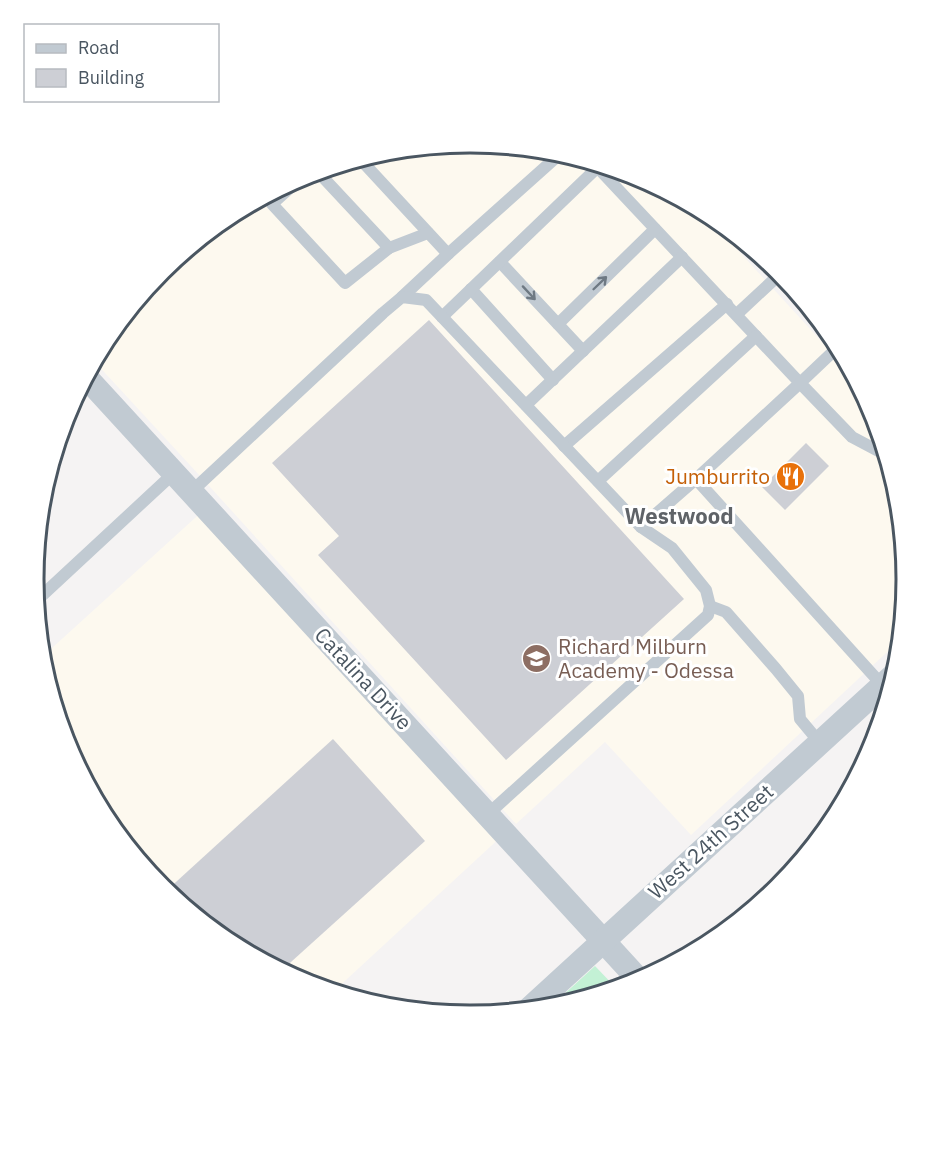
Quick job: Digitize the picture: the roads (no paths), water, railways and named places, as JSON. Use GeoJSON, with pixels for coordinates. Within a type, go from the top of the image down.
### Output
{"type":"FeatureCollection","features":[{"type":"Feature","properties":{"kind":"street","name":"Catalina Drive"},"geometry":{"type":"LineString","coordinates":[[92,382],[633,973]]}},
{"type":"Feature","properties":{"kind":"street","name":"West 24th Street"},"geometry":{"type":"LineString","coordinates":[[540,999],[882,687]]}},
{"type":"Feature","properties":{"kind":"lane"},"geometry":{"type":"LineString","coordinates":[[191,492],[383,313],[551,162]]}},
{"type":"Feature","properties":{"kind":"lane"},"geometry":{"type":"LineString","coordinates":[[367,166],[448,254]]}},
{"type":"Feature","properties":{"kind":"lane"},"geometry":{"type":"LineString","coordinates":[[442,317],[594,172]]}},
{"type":"Feature","properties":{"kind":"lane"},"geometry":{"type":"LineString","coordinates":[[608,177],[852,437],[875,448]]}},
{"type":"Feature","properties":{"kind":"lane"},"geometry":{"type":"LineString","coordinates":[[325,179],[389,249]]}},
{"type":"Feature","properties":{"kind":"lane"},"geometry":{"type":"LineString","coordinates":[[277,199],[272,204],[345,283],[389,249],[428,233]]}},
{"type":"Feature","properties":{"kind":"lane"},"geometry":{"type":"LineString","coordinates":[[558,324],[655,229]]}},
{"type":"Feature","properties":{"kind":"lane"},"geometry":{"type":"LineString","coordinates":[[526,405],[682,257]]}},
{"type":"Feature","properties":{"kind":"lane"},"geometry":{"type":"LineString","coordinates":[[500,262],[583,351]]}},
{"type":"Feature","properties":{"kind":"lane"},"geometry":{"type":"LineString","coordinates":[[737,314],[773,280]]}},
{"type":"Feature","properties":{"kind":"lane"},"geometry":{"type":"LineString","coordinates":[[471,289],[553,380]]}},
{"type":"Feature","properties":{"kind":"lane"},"geometry":{"type":"LineString","coordinates":[[402,297],[426,300],[641,527],[672,548],[706,590],[710,606],[708,615],[488,814]]}},
{"type":"Feature","properties":{"kind":"lane"},"geometry":{"type":"LineString","coordinates":[[564,446],[727,304]]}},
{"type":"Feature","properties":{"kind":"lane"},"geometry":{"type":"LineString","coordinates":[[598,481],[756,336]]}},
{"type":"Feature","properties":{"kind":"lane"},"geometry":{"type":"LineString","coordinates":[[641,527],[800,384],[830,354]]}},
{"type":"Feature","properties":{"kind":"lane"},"geometry":{"type":"LineString","coordinates":[[44,594],[174,473]]}},
{"type":"Feature","properties":{"kind":"lane"},"geometry":{"type":"LineString","coordinates":[[696,479],[884,675]]}},
{"type":"Feature","properties":{"kind":"lane"},"geometry":{"type":"LineString","coordinates":[[710,606],[726,612],[777,669],[798,696],[800,719],[820,743]]}},
{"type":"Feature","properties":{"kind":"place","name":"Jumburrito"},"geometry":{"type":"Point","coordinates":[791,477]}},
{"type":"Feature","properties":{"kind":"place","name":"Richard Milburn Academy - Odessa"},"geometry":{"type":"Point","coordinates":[537,659]}},
{"type":"Feature","properties":{"kind":"district","name":"Westwood"},"geometry":{"type":"Point","coordinates":[679,516]}}]}
